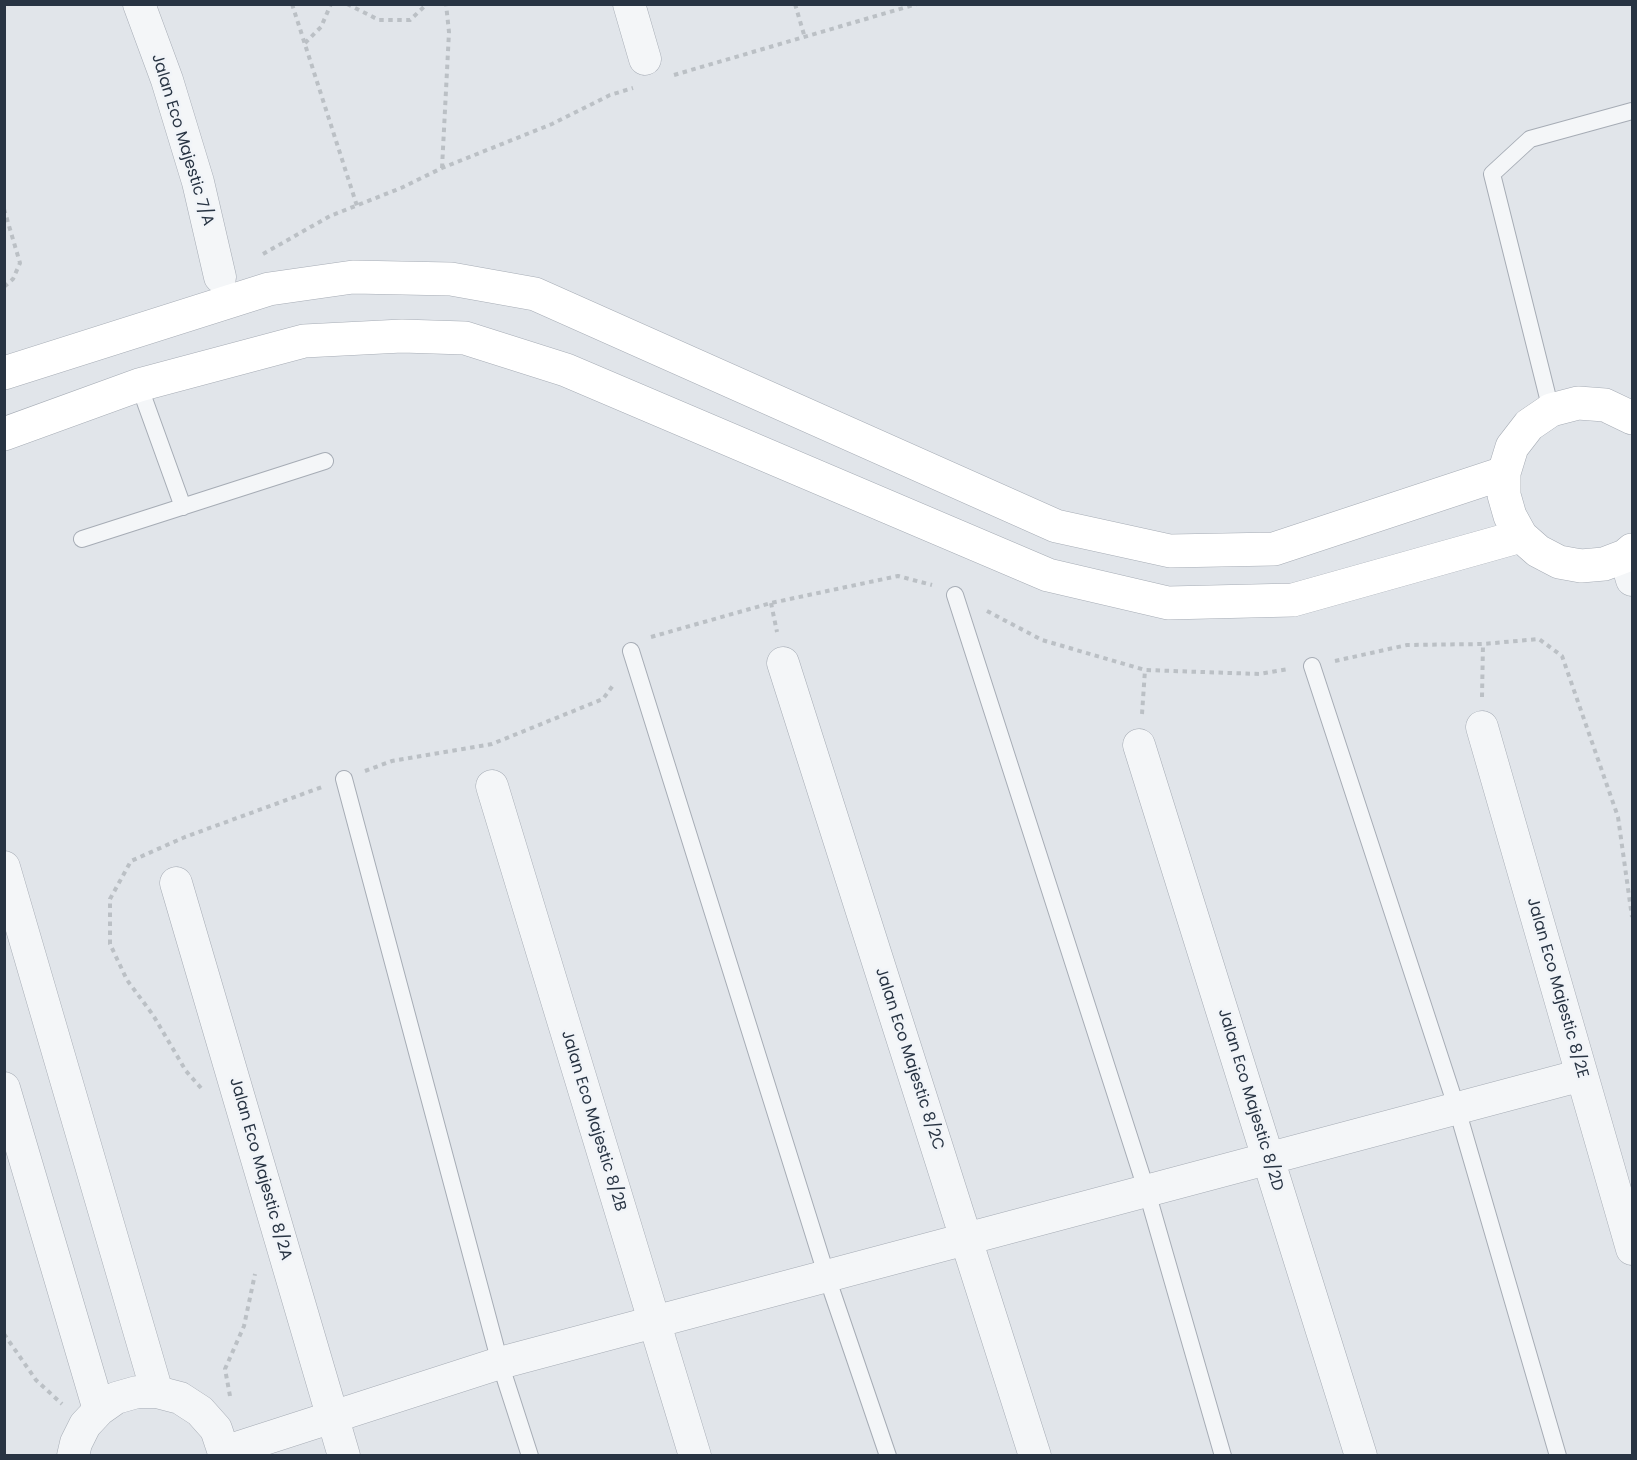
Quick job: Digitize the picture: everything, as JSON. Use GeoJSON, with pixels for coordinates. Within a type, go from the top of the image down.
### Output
{"type":"FeatureCollection","features":[{"type":"Feature","properties":{"kind":"street","name":"Jalan Eco Majestic 7/A"},"geometry":{"type":"LineString","coordinates":[[139,4],[167,81],[198,182],[220,277]]}},
{"type":"Feature","properties":{"kind":"street"},"geometry":{"type":"LineString","coordinates":[[629,4],[651,70]]}},
{"type":"Feature","properties":{"kind":"street"},"geometry":{"type":"LineString","coordinates":[[4,373],[269,289],[353,277],[451,279],[535,294],[1056,526],[1170,551],[1274,549],[1504,473]]}},
{"type":"Feature","properties":{"kind":"street"},"geometry":{"type":"LineString","coordinates":[[4,434],[140,385],[304,341],[402,336],[465,338],[566,370],[1048,575],[1168,603],[1293,600],[1521,536]]}},
{"type":"Feature","properties":{"kind":"street"},"geometry":{"type":"LineString","coordinates":[[1630,562],[1581,567],[1559,562],[1538,551],[1521,536],[1510,516],[1504,495],[1504,473],[1512,447],[1529,425],[1551,410],[1578,403],[1605,405],[1632,418]]}},
{"type":"Feature","properties":{"kind":"street","name":"Jalan Eco Majestic 8/2C"},"geometry":{"type":"LineString","coordinates":[[783,663],[1035,1455]]}},
{"type":"Feature","properties":{"kind":"street","name":"Jalan Eco Majestic 8/2E"},"geometry":{"type":"LineString","coordinates":[[1482,727],[1632,1249]]}},
{"type":"Feature","properties":{"kind":"street","name":"Jalan Eco Majestic 8/2D"},"geometry":{"type":"LineString","coordinates":[[1139,745],[1360,1455]]}},
{"type":"Feature","properties":{"kind":"street","name":"Jalan Eco Majestic 8/2B"},"geometry":{"type":"LineString","coordinates":[[492,786],[695,1455]]}},
{"type":"Feature","properties":{"kind":"street"},"geometry":{"type":"LineString","coordinates":[[4,867],[157,1392]]}},
{"type":"Feature","properties":{"kind":"street","name":"Jalan Eco Majestic 8/2A"},"geometry":{"type":"LineString","coordinates":[[176,883],[344,1455]]}},
{"type":"Feature","properties":{"kind":"street"},"geometry":{"type":"LineString","coordinates":[[73,1455],[76,1443],[92,1417],[116,1398],[137,1392],[157,1392],[180,1398],[200,1411],[216,1429],[225,1454],[332,1416],[500,1363],[1582,1076]]}},
{"type":"Feature","properties":{"kind":"street"},"geometry":{"type":"LineString","coordinates":[[4,1088],[92,1417]]}},
{"type":"Feature","properties":{"kind":"lane"},"geometry":{"type":"LineString","coordinates":[[1551,410],[1492,174],[1530,139],[1632,111]]}},
{"type":"Feature","properties":{"kind":"lane"},"geometry":{"type":"LineString","coordinates":[[140,385],[183,507]]}},
{"type":"Feature","properties":{"kind":"lane"},"geometry":{"type":"LineString","coordinates":[[82,539],[325,461]]}},
{"type":"Feature","properties":{"kind":"lane"},"geometry":{"type":"LineString","coordinates":[[955,595],[1147,1192],[1223,1455]]}},
{"type":"Feature","properties":{"kind":"lane"},"geometry":{"type":"LineString","coordinates":[[631,651],[827,1277],[888,1455]]}},
{"type":"Feature","properties":{"kind":"lane"},"geometry":{"type":"LineString","coordinates":[[1312,666],[1457,1109],[1558,1455]]}},
{"type":"Feature","properties":{"kind":"lane"},"geometry":{"type":"LineString","coordinates":[[344,779],[500,1363],[530,1455]]}},
{"type":"Feature","properties":{"kind":"path"},"geometry":{"type":"LineString","coordinates":[[292,4],[357,206]]}},
{"type":"Feature","properties":{"kind":"path"},"geometry":{"type":"LineString","coordinates":[[305,44],[321,27],[331,4]]}},
{"type":"Feature","properties":{"kind":"path"},"geometry":{"type":"LineString","coordinates":[[346,4],[379,20],[410,20],[427,4]]}},
{"type":"Feature","properties":{"kind":"path"},"geometry":{"type":"LineString","coordinates":[[446,4],[449,32],[442,168],[552,124],[610,95],[651,70],[805,38],[917,4]]}},
{"type":"Feature","properties":{"kind":"path"},"geometry":{"type":"LineString","coordinates":[[795,4],[805,38]]}},
{"type":"Feature","properties":{"kind":"path"},"geometry":{"type":"LineString","coordinates":[[4,209],[20,263],[13,279],[4,287]]}},
{"type":"Feature","properties":{"kind":"path"},"geometry":{"type":"LineString","coordinates":[[1482,727],[1483,644]]}},
{"type":"Feature","properties":{"kind":"path"},"geometry":{"type":"LineString","coordinates":[[1139,745],[1145,670]]}},
{"type":"Feature","properties":{"kind":"path"},"geometry":{"type":"LineString","coordinates":[[1583,714],[1618,817],[1632,917]]}},
{"type":"Feature","properties":{"kind":"path"},"geometry":{"type":"LineString","coordinates":[[4,1334],[36,1380],[92,1417]]}}]}
